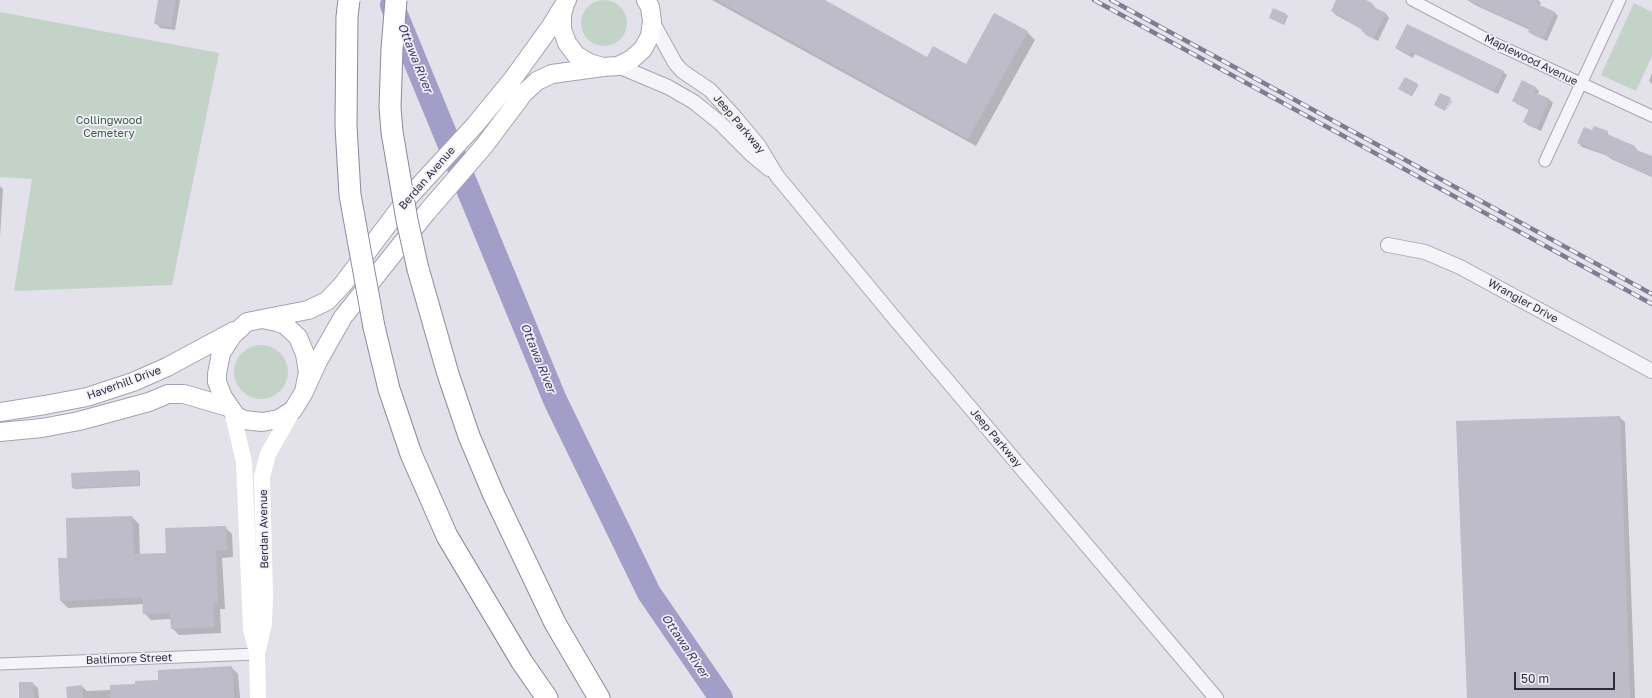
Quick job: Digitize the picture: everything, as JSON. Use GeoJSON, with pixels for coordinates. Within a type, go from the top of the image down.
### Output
{"type":"FeatureCollection","features":[{"type":"Feature","properties":{"kind":"highway"},"geometry":{"type":"LineString","coordinates":[[349,0],[346,126],[350,195],[374,327],[389,389],[411,454],[447,536],[522,662],[547,698]]}},
{"type":"Feature","properties":{"kind":"highway"},"geometry":{"type":"LineString","coordinates":[[396,0],[392,49],[390,106],[392,132],[403,198],[418,269],[448,374],[469,436],[493,493],[554,623],[599,698]]}},
{"type":"Feature","properties":{"kind":"main road"},"geometry":{"type":"LineString","coordinates":[[567,0],[562,14],[562,29],[567,43],[576,55],[588,63],[611,66],[632,59],[643,49],[650,36],[650,7]]}},
{"type":"Feature","properties":{"kind":"main road","name":"Berdan Avenue"},"geometry":{"type":"LineString","coordinates":[[262,319],[308,310],[327,301],[342,284],[406,200],[475,125],[533,52],[567,0]]}},
{"type":"Feature","properties":{"kind":"main road","name":"Berdan Avenue"},"geometry":{"type":"LineString","coordinates":[[304,392],[330,339],[343,317],[446,190],[484,146],[523,94],[537,81],[560,72],[611,66]]}},
{"type":"Feature","properties":{"kind":"main road"},"geometry":{"type":"LineString","coordinates":[[262,319],[285,325],[298,337],[307,363],[304,392],[293,410],[279,419],[262,422],[244,420],[236,416],[230,409],[220,390],[217,374],[221,353],[226,344],[239,328],[246,322],[262,319]]}},
{"type":"Feature","properties":{"kind":"main road","name":"Haverhill Drive"},"geometry":{"type":"LineString","coordinates":[[0,412],[88,397],[132,382],[167,367],[239,328]]}},
{"type":"Feature","properties":{"kind":"main road","name":"Haverhill Drive"},"geometry":{"type":"LineString","coordinates":[[0,432],[42,428],[79,421],[141,404],[168,394],[184,394],[230,409]]}},
{"type":"Feature","properties":{"kind":"main road","name":"Berdan Avenue"},"geometry":{"type":"LineString","coordinates":[[230,409],[244,462],[251,629],[257,654],[258,698]]}},
{"type":"Feature","properties":{"kind":"main road","name":"Berdan Avenue"},"geometry":{"type":"LineString","coordinates":[[257,654],[264,624],[265,595],[262,478],[268,454],[293,410]]}},
{"type":"Feature","properties":{"kind":"street","name":"Maplewood Avenue"},"geometry":{"type":"LineString","coordinates":[[1412,0],[1496,44],[1652,116]]}},
{"type":"Feature","properties":{"kind":"street"},"geometry":{"type":"LineString","coordinates":[[1545,161],[1620,0]]}},
{"type":"Feature","properties":{"kind":"street","name":"Jeep Parkway"},"geometry":{"type":"LineString","coordinates":[[650,7],[675,63],[682,72],[710,90],[734,116],[759,146],[777,176],[901,326],[1216,698]]}},
{"type":"Feature","properties":{"kind":"street","name":"Jeep Parkway"},"geometry":{"type":"LineString","coordinates":[[611,66],[668,87],[694,102],[720,123],[752,155],[777,176]]}},
{"type":"Feature","properties":{"kind":"street","name":"Wrangler Drive"},"geometry":{"type":"LineString","coordinates":[[1388,245],[1424,252],[1460,267],[1652,371]]}},
{"type":"Feature","properties":{"kind":"street","name":"Baltimore Street"},"geometry":{"type":"LineString","coordinates":[[0,664],[257,654]]}},
{"type":"Feature","properties":{"kind":"green space"},"geometry":{"type":"Polygon","coordinates":[[[604,0],[617,4],[623,10],[627,23],[623,36],[617,42],[604,46],[591,42],[585,36],[581,23],[585,10],[591,4],[604,0]]]}},
{"type":"Feature","properties":{"kind":"green space"},"geometry":{"type":"Polygon","coordinates":[[[1634,3],[1652,12],[1652,56],[1636,91],[1601,75],[1634,3]]]}},
{"type":"Feature","properties":{"kind":"green space","name":"Collingwood Cemetery"},"geometry":{"type":"Polygon","coordinates":[[[0,12],[219,53],[172,285],[14,291],[32,179],[0,177],[0,12]]]}},
{"type":"Feature","properties":{"kind":"green space"},"geometry":{"type":"Polygon","coordinates":[[[256,345],[266,345],[276,349],[284,357],[288,367],[288,377],[284,387],[276,395],[266,399],[256,399],[246,395],[238,387],[234,377],[234,367],[238,357],[246,349],[256,345]]]}},
{"type":"Feature","properties":{"kind":"building"},"geometry":{"type":"Polygon","coordinates":[[[158,0],[176,0],[171,27],[154,24],[158,0]]]}},
{"type":"Feature","properties":{"kind":"building"},"geometry":{"type":"Polygon","coordinates":[[[717,0],[825,0],[927,57],[933,46],[966,64],[994,13],[1028,31],[968,139],[717,0]]]}},
{"type":"Feature","properties":{"kind":"building"},"geometry":{"type":"Polygon","coordinates":[[[1336,0],[1366,0],[1372,3],[1371,6],[1386,13],[1374,38],[1361,31],[1363,29],[1331,11],[1336,0]]]}},
{"type":"Feature","properties":{"kind":"building"},"geometry":{"type":"Polygon","coordinates":[[[1468,0],[1537,0],[1535,3],[1555,12],[1543,39],[1528,32],[1530,28],[1508,18],[1507,19],[1468,0]]]}},
{"type":"Feature","properties":{"kind":"building"},"geometry":{"type":"Polygon","coordinates":[[[1273,8],[1287,14],[1283,24],[1269,18],[1273,8]]]}},
{"type":"Feature","properties":{"kind":"building"},"geometry":{"type":"Polygon","coordinates":[[[1407,24],[1504,71],[1494,91],[1411,52],[1409,55],[1395,48],[1407,24]]]}},
{"type":"Feature","properties":{"kind":"building"},"geometry":{"type":"Polygon","coordinates":[[[1405,77],[1418,84],[1411,96],[1398,89],[1405,77]]]}},
{"type":"Feature","properties":{"kind":"building"},"geometry":{"type":"Polygon","coordinates":[[[1522,80],[1536,87],[1534,92],[1550,99],[1537,128],[1523,122],[1529,109],[1512,101],[1522,80]]]}},
{"type":"Feature","properties":{"kind":"building"},"geometry":{"type":"Polygon","coordinates":[[[1440,93],[1451,98],[1445,111],[1434,105],[1440,93]]]}},
{"type":"Feature","properties":{"kind":"building"},"geometry":{"type":"Polygon","coordinates":[[[1594,126],[1608,131],[1607,134],[1635,146],[1634,149],[1652,156],[1652,176],[1606,156],[1606,154],[1577,143],[1584,127],[1592,130],[1594,126]]]}},
{"type":"Feature","properties":{"kind":"building"},"geometry":{"type":"Polygon","coordinates":[[[1620,416],[1630,698],[1467,698],[1456,421],[1620,416]]]}},
{"type":"Feature","properties":{"kind":"building"},"geometry":{"type":"Polygon","coordinates":[[[139,470],[139,485],[72,488],[71,473],[139,470]]]}},
{"type":"Feature","properties":{"kind":"building"},"geometry":{"type":"Polygon","coordinates":[[[132,516],[134,554],[166,553],[165,528],[226,526],[227,550],[216,551],[218,602],[213,603],[214,627],[171,629],[170,613],[143,614],[142,597],[60,601],[58,558],[67,558],[66,518],[132,516]]]}},
{"type":"Feature","properties":{"kind":"building"},"geometry":{"type":"Polygon","coordinates":[[[232,666],[234,698],[110,698],[110,685],[135,684],[135,681],[158,680],[158,670],[232,666]]]}},
{"type":"Feature","properties":{"kind":"building"},"geometry":{"type":"Polygon","coordinates":[[[19,682],[33,682],[34,698],[19,698],[19,682]]]}},
{"type":"Feature","properties":{"kind":"building"},"geometry":{"type":"Polygon","coordinates":[[[82,685],[83,698],[67,698],[66,687],[82,685]]]}},
{"type":"Feature","properties":{"kind":"waterway","name":"Ottawa River"},"geometry":{"type":"LineString","coordinates":[[392,5],[555,400],[649,593],[721,698]]}},
{"type":"Feature","properties":{"kind":"railway"},"geometry":{"type":"LineString","coordinates":[[1094,0],[1652,304]]}},
{"type":"Feature","properties":{"kind":"railway"},"geometry":{"type":"LineString","coordinates":[[1111,0],[1652,294]]}}]}
